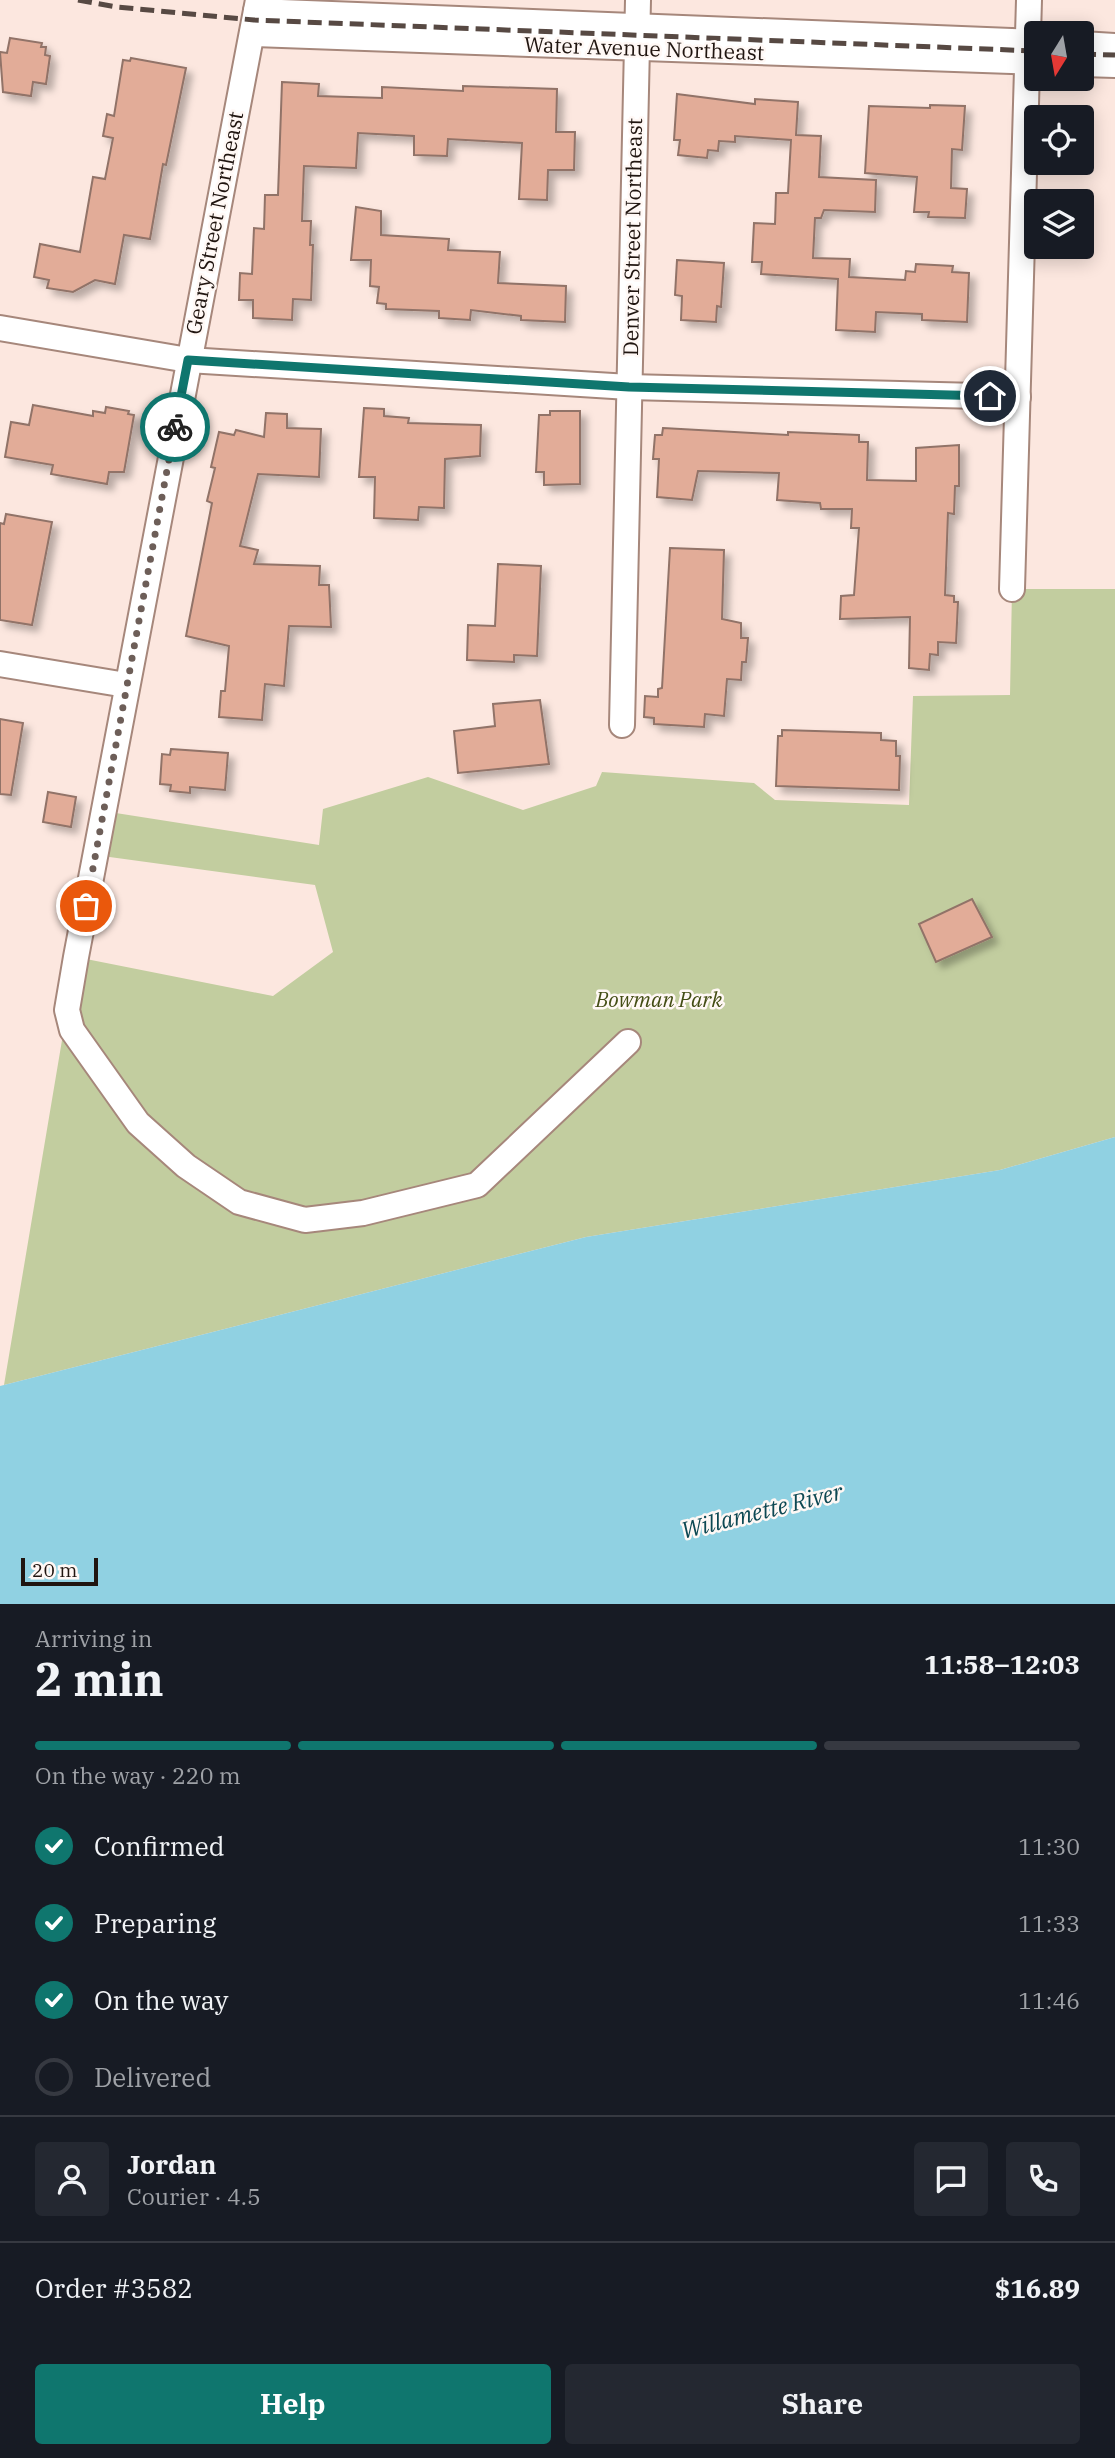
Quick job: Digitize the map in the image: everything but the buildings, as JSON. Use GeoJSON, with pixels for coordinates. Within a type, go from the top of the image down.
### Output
{"type":"FeatureCollection","features":[{"type":"Feature","properties":{"kind":"street","name":"Denver Street Northeast"},"geometry":{"type":"LineString","coordinates":[[622,725],[638,0]]}},
{"type":"Feature","properties":{"kind":"street"},"geometry":{"type":"LineString","coordinates":[[1028,0],[1029,21]]}},
{"type":"Feature","properties":{"kind":"street","name":"Water Avenue Northeast"},"geometry":{"type":"LineString","coordinates":[[255,15],[637,38],[1024,52]]}},
{"type":"Feature","properties":{"kind":"street","name":"Geary Street Northeast"},"geometry":{"type":"LineString","coordinates":[[255,15],[126,685],[67,1010],[72,1030],[138,1124],[186,1166],[239,1202],[305,1220],[363,1213],[477,1185],[628,1042]]}},
{"type":"Feature","properties":{"kind":"street"},"geometry":{"type":"LineString","coordinates":[[1094,45],[1115,46]]}},
{"type":"Feature","properties":{"kind":"street"},"geometry":{"type":"LineString","coordinates":[[1094,64],[1115,65]]}},
{"type":"Feature","properties":{"kind":"street"},"geometry":{"type":"LineString","coordinates":[[1012,589],[1030,91]]}},
{"type":"Feature","properties":{"kind":"street"},"geometry":{"type":"LineString","coordinates":[[0,328],[188,360],[629,387],[1018,397]]}},
{"type":"Feature","properties":{"kind":"street"},"geometry":{"type":"LineString","coordinates":[[0,664],[126,685]]}},
{"type":"Feature","properties":{"kind":"green space","name":"Bowman Park"},"geometry":{"type":"Polygon","coordinates":[[[1012,589],[1115,589],[1115,1137],[1000,1170],[586,1237],[4,1385],[76,957],[273,996],[333,952],[315,885],[95,855],[103,811],[319,845],[323,809],[428,777],[523,810],[596,786],[602,772],[754,783],[775,800],[909,805],[913,696],[1010,695],[1012,589]]]}},
{"type":"Feature","properties":{"kind":"water","name":"Willamette River"},"geometry":{"type":"Polygon","coordinates":[[[1115,1137],[1115,1604],[0,1604],[0,1386],[586,1237],[1000,1170],[1115,1137]]]}},
{"type":"Feature","properties":{"kind":"railway"},"geometry":{"type":"LineString","coordinates":[[78,0],[117,7],[254,20],[1024,51]]}},
{"type":"Feature","properties":{"kind":"railway"},"geometry":{"type":"LineString","coordinates":[[1094,54],[1115,55]]}},
{"type":"Feature","properties":{"kind":"way so far"},"geometry":{"type":"LineString","coordinates":[[86,906],[175,427]]}},
{"type":"Feature","properties":{"kind":"route"},"geometry":{"type":"LineString","coordinates":[[175,427],[188,360],[629,387],[990,396]]}}]}
